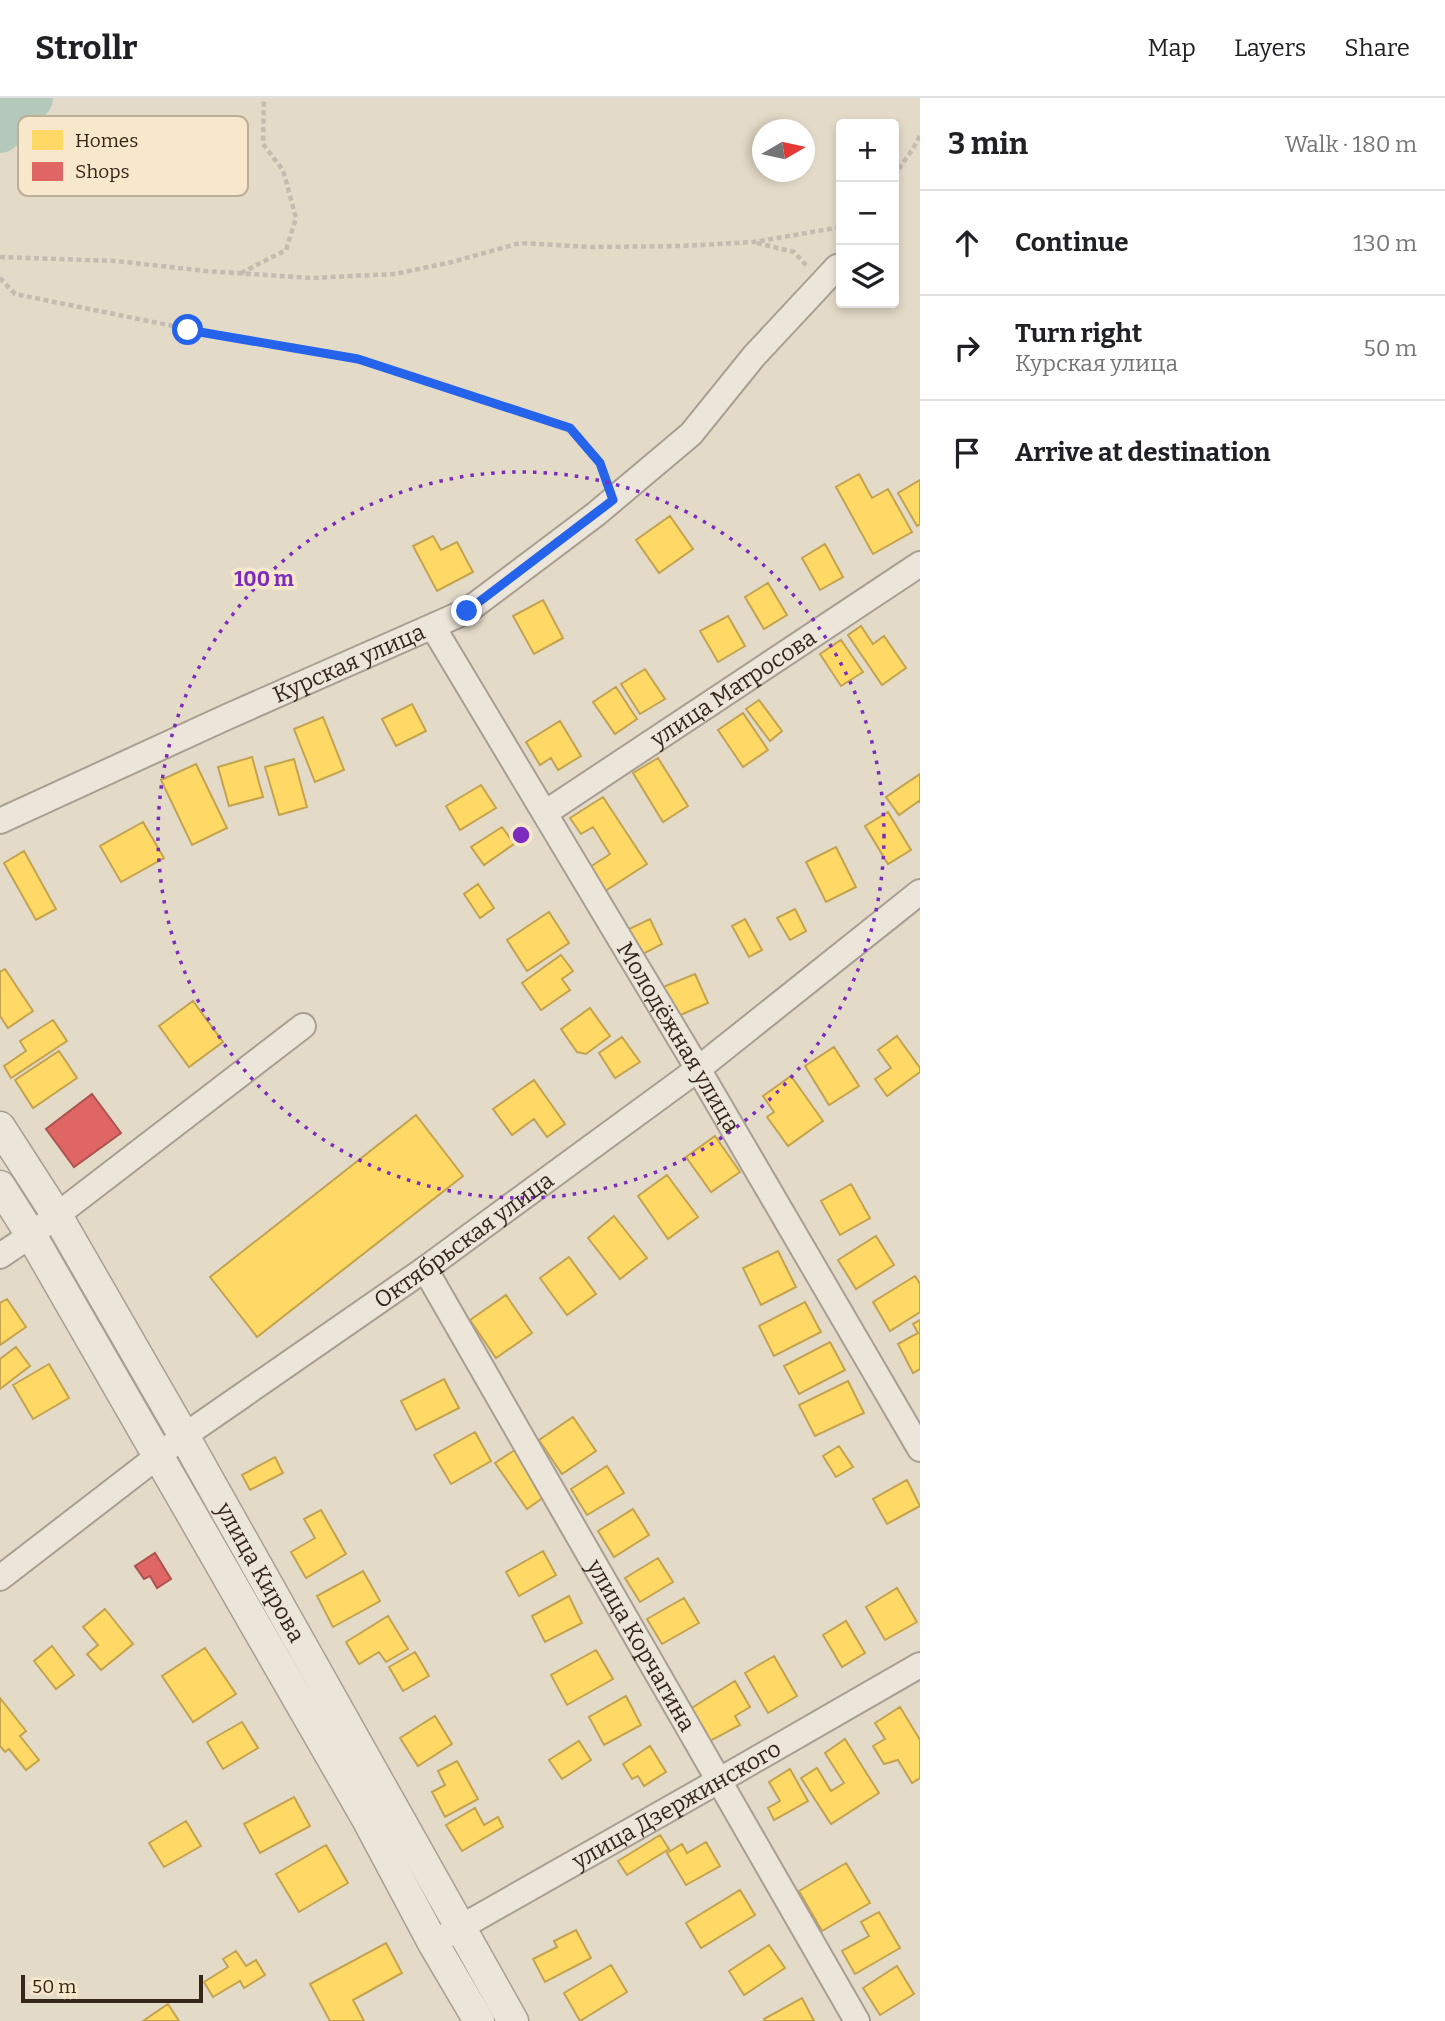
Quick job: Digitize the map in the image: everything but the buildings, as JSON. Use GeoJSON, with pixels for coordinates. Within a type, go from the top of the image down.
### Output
{"type":"FeatureCollection","features":[{"type":"Feature","properties":{"kind":"street","name":"Курская улица"},"geometry":{"type":"LineString","coordinates":[[0,821],[467,611],[613,500],[691,434],[754,356],[836,269]]}},
{"type":"Feature","properties":{"kind":"street","name":"улица Матросова"},"geometry":{"type":"LineString","coordinates":[[545,813],[920,564]]}},
{"type":"Feature","properties":{"kind":"street","name":"Молодёжная улица"},"geometry":{"type":"LineString","coordinates":[[433,626],[698,1069],[920,1449]]}},
{"type":"Feature","properties":{"kind":"street","name":"Октябрьская улица"},"geometry":{"type":"LineString","coordinates":[[0,1578],[184,1436],[425,1269],[698,1069],[920,892]]}},
{"type":"Feature","properties":{"kind":"street"},"geometry":{"type":"LineString","coordinates":[[0,1255],[303,1026]]}},
{"type":"Feature","properties":{"kind":"street","name":"улица Кирова"},"geometry":{"type":"LineString","coordinates":[[0,1127],[56,1214],[184,1436],[513,2021]]}},
{"type":"Feature","properties":{"kind":"street","name":"улица Кирова"},"geometry":{"type":"LineString","coordinates":[[0,1186],[31,1234],[367,1819],[479,2021]]}},
{"type":"Feature","properties":{"kind":"street","name":"улица Корчагина"},"geometry":{"type":"LineString","coordinates":[[425,1269],[857,2021]]}},
{"type":"Feature","properties":{"kind":"street","name":"улица Дзержинского"},"geometry":{"type":"LineString","coordinates":[[433,1942],[920,1665]]}},
{"type":"Feature","properties":{"kind":"path"},"geometry":{"type":"LineString","coordinates":[[241,273],[286,250],[296,218],[283,170],[263,144],[264,98]]}},
{"type":"Feature","properties":{"kind":"path"},"geometry":{"type":"LineString","coordinates":[[899,169],[917,146],[920,135]]}},
{"type":"Feature","properties":{"kind":"path"},"geometry":{"type":"LineString","coordinates":[[0,257],[116,261],[312,278],[395,274],[520,243],[591,247],[681,246],[754,242],[836,228]]}},
{"type":"Feature","properties":{"kind":"path"},"geometry":{"type":"LineString","coordinates":[[754,242],[794,251],[808,267],[808,298]]}},
{"type":"Feature","properties":{"kind":"path"},"geometry":{"type":"LineString","coordinates":[[0,278],[15,294],[188,330],[358,359],[570,428],[600,463],[613,500]]}},
{"type":"Feature","properties":{"kind":"waterway"},"geometry":{"type":"LineString","coordinates":[[0,131],[31,98]]}},
{"type":"Feature","properties":{"kind":"route"},"geometry":{"type":"LineString","coordinates":[[188,330],[358,359],[570,428],[600,463],[613,500],[467,611]]}}]}
